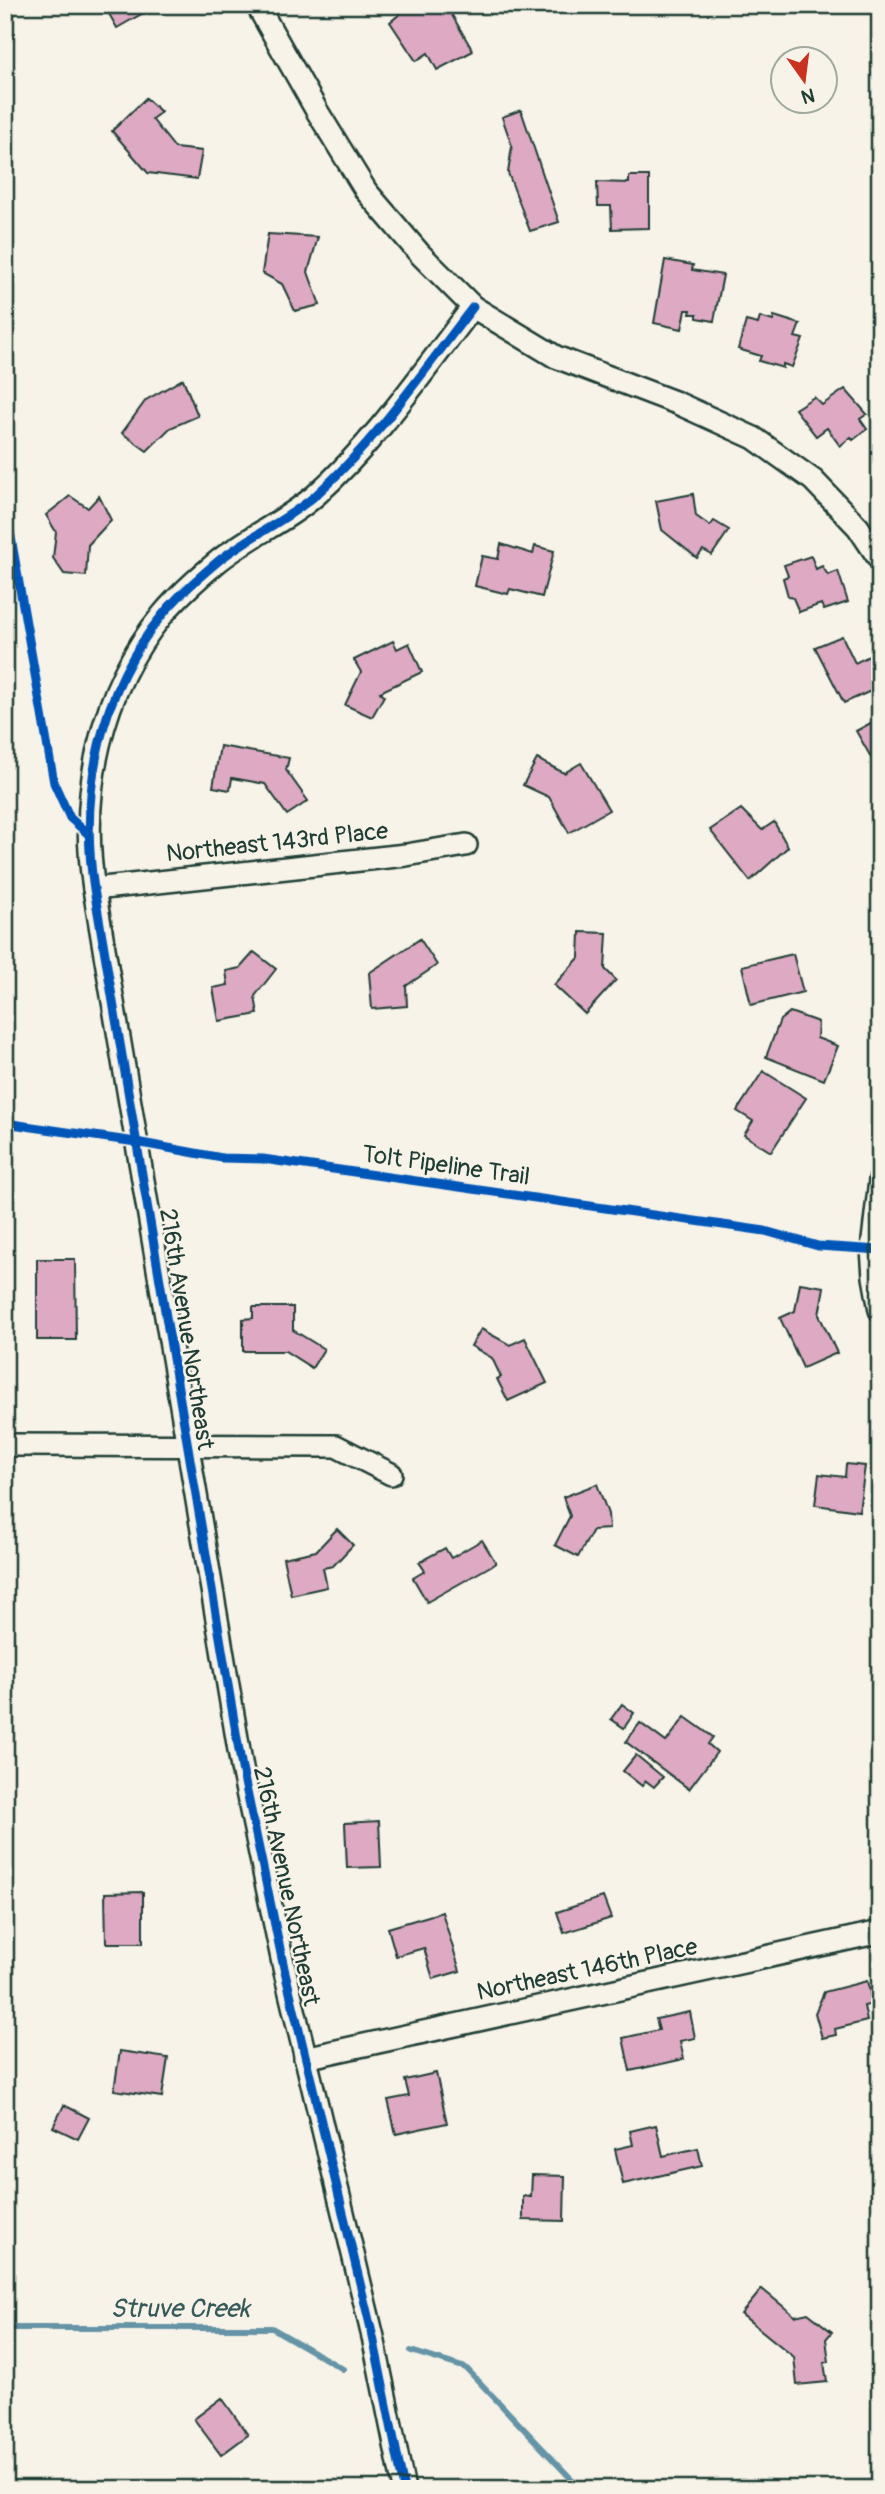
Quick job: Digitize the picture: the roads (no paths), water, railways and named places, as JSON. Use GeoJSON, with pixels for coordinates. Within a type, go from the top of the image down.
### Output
{"type":"FeatureCollection","features":[{"type":"Feature","properties":{"kind":"street"},"geometry":{"type":"LineString","coordinates":[[257,5],[366,191],[421,254],[473,307],[555,356],[677,403],[754,438],[813,480],[858,527],[880,560]]}},
{"type":"Feature","properties":{"kind":"street","name":"216th Avenue Northeast"},"geometry":{"type":"LineString","coordinates":[[404,2489],[373,2337],[305,2058],[242,1768],[94,889],[88,834],[91,787],[99,743],[118,690],[142,644],[164,614],[218,562],[314,497],[341,471],[473,307]]}},
{"type":"Feature","properties":{"kind":"street","name":"Northeast 143rd Place"},"geometry":{"type":"LineString","coordinates":[[94,889],[407,855],[466,845]]}},
{"type":"Feature","properties":{"kind":"street"},"geometry":{"type":"LineString","coordinates":[[880,1180],[872,1249],[880,1310]]}},
{"type":"Feature","properties":{"kind":"street"},"geometry":{"type":"LineString","coordinates":[[5,1445],[337,1446],[391,1474]]}},
{"type":"Feature","properties":{"kind":"street","name":"Northeast 146th Place"},"geometry":{"type":"LineString","coordinates":[[305,2058],[880,1932]]}},
{"type":"Feature","properties":{"kind":"waterway","name":"Struve Creek"},"geometry":{"type":"LineString","coordinates":[[5,2328],[272,2328],[343,2369]]}},
{"type":"Feature","properties":{"kind":"waterway","name":"Struve Creek"},"geometry":{"type":"LineString","coordinates":[[411,2351],[466,2368],[581,2489]]}}]}
